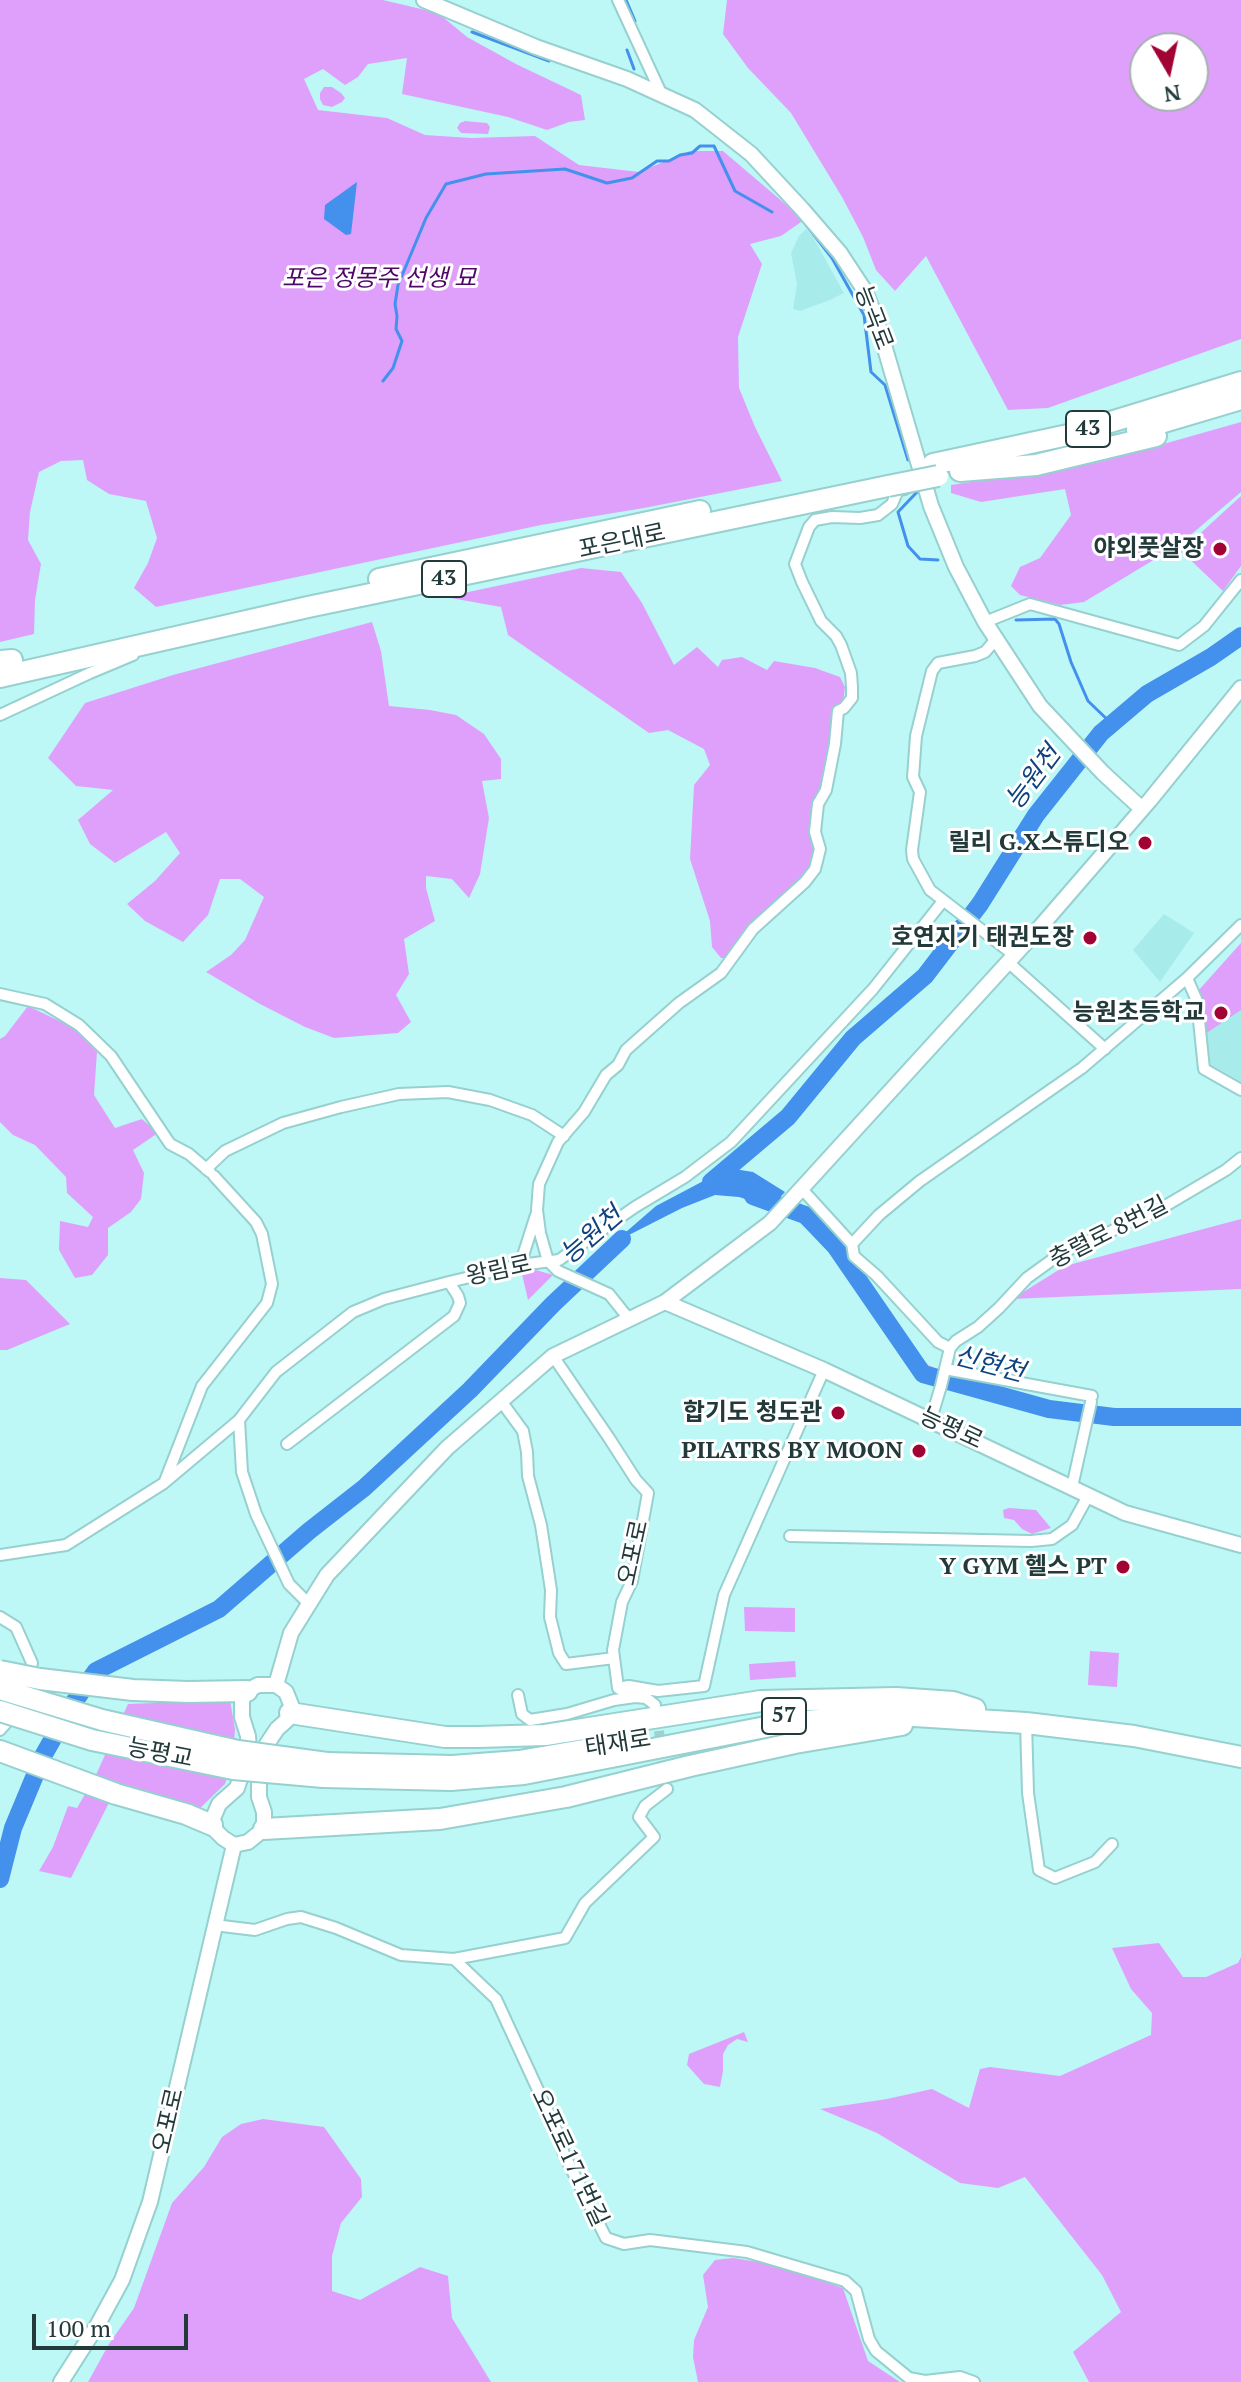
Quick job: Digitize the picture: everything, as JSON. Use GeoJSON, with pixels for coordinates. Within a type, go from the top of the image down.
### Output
{"type":"FeatureCollection","features":[{"type":"Feature","properties":{"kind":"highway"},"geometry":{"type":"LineString","coordinates":[[983,452],[1154,402],[1241,368]]}},
{"type":"Feature","properties":{"kind":"highway","name":"43"},"geometry":{"type":"LineString","coordinates":[[932,475],[983,452],[1068,435],[1241,382]]}},
{"type":"Feature","properties":{"kind":"highway","name":"43"},"geometry":{"type":"LineString","coordinates":[[886,480],[960,471],[1129,432],[1241,399]]}},
{"type":"Feature","properties":{"kind":"highway"},"geometry":{"type":"LineString","coordinates":[[960,471],[1036,465],[1241,413]]}},
{"type":"Feature","properties":{"kind":"highway","name":"포은대로"},"geometry":{"type":"LineString","coordinates":[[3,665],[182,635],[886,480]]}},
{"type":"Feature","properties":{"kind":"highway","name":"포은대로"},"geometry":{"type":"LineString","coordinates":[[3,665],[469,559],[886,480]]}},
{"type":"Feature","properties":{"kind":"highway"},"geometry":{"type":"LineString","coordinates":[[0,1671],[133,1690],[247,1691]]}},
{"type":"Feature","properties":{"kind":"highway","name":"태재로"},"geometry":{"type":"LineString","coordinates":[[0,1689],[117,1724],[325,1770],[451,1780],[577,1765],[786,1723],[882,1714],[975,1714],[1136,1730],[1241,1748]]}},
{"type":"Feature","properties":{"kind":"highway"},"geometry":{"type":"LineString","coordinates":[[290,1713],[445,1737],[545,1735],[761,1701],[896,1698],[953,1702],[975,1714]]}},
{"type":"Feature","properties":{"kind":"highway","name":"능평교"},"geometry":{"type":"LineString","coordinates":[[0,1711],[92,1740],[233,1769],[325,1770]]}},
{"type":"Feature","properties":{"kind":"highway"},"geometry":{"type":"LineString","coordinates":[[264,1829],[440,1819],[566,1797],[795,1743],[975,1714]]}},
{"type":"Feature","properties":{"kind":"highway","name":"태재로"},"geometry":{"type":"LineString","coordinates":[[975,1714],[1134,1736],[1241,1757]]}},
{"type":"Feature","properties":{"kind":"highway"},"geometry":{"type":"LineString","coordinates":[[0,1751],[212,1825]]}},
{"type":"Feature","properties":{"kind":"main road","name":"능곡로"},"geometry":{"type":"LineString","coordinates":[[424,0],[536,47],[627,79],[695,110],[751,154],[802,209],[855,272],[877,321],[932,475],[931,506],[956,567],[985,622],[1040,706],[1142,809]]}},
{"type":"Feature","properties":{"kind":"main road"},"geometry":{"type":"LineString","coordinates":[[276,1685],[291,1633],[327,1575],[447,1448],[553,1356],[665,1302],[770,1223],[1142,809],[1241,688]]}},
{"type":"Feature","properties":{"kind":"main road","name":"능평로"},"geometry":{"type":"LineString","coordinates":[[665,1302],[931,1419],[1125,1513],[1241,1545]]}},
{"type":"Feature","properties":{"kind":"main road"},"geometry":{"type":"LineString","coordinates":[[258,1685],[276,1685],[286,1692],[292,1707],[287,1720],[267,1744],[259,1781],[264,1829],[248,1842],[234,1845],[212,1825],[219,1804],[237,1788],[249,1751],[242,1700],[247,1691],[258,1685]]}},
{"type":"Feature","properties":{"kind":"main road","name":"오포로"},"geometry":{"type":"LineString","coordinates":[[61,2382],[122,2280],[150,2202],[234,1845]]}},
{"type":"Feature","properties":{"kind":"street"},"geometry":{"type":"LineString","coordinates":[[618,0],[661,93]]}},
{"type":"Feature","properties":{"kind":"street"},"geometry":{"type":"LineString","coordinates":[[629,1319],[606,1292],[558,1271],[548,1261],[537,1210],[539,1184],[549,1158],[626,1050],[679,1003],[721,973],[753,929],[815,869],[820,849],[815,832],[818,804],[826,790],[838,711],[852,698],[852,687],[851,673],[841,645],[821,621],[795,564],[809,527],[815,520],[878,515],[892,504],[898,490],[932,475]]}},
{"type":"Feature","properties":{"kind":"street"},"geometry":{"type":"LineString","coordinates":[[985,622],[1030,604],[1179,645],[1204,626],[1241,580]]}},
{"type":"Feature","properties":{"kind":"street"},"geometry":{"type":"LineString","coordinates":[[0,715],[182,635]]}},
{"type":"Feature","properties":{"kind":"street"},"geometry":{"type":"LineString","coordinates":[[996,639],[985,652],[938,663],[932,671],[916,736],[913,777],[920,792],[913,859],[930,890],[1009,954],[1105,1049]]}},
{"type":"Feature","properties":{"kind":"street","name":"왕림로"},"geometry":{"type":"LineString","coordinates":[[0,1555],[66,1545],[164,1483],[239,1420],[276,1372],[353,1312],[384,1299],[449,1282],[520,1265],[559,1260],[635,1207],[685,1177],[731,1142],[873,989],[944,902]]}},
{"type":"Feature","properties":{"kind":"street"},"geometry":{"type":"LineString","coordinates":[[852,1244],[879,1215],[910,1189],[1082,1068],[1187,978],[1241,925]]}},
{"type":"Feature","properties":{"kind":"street"},"geometry":{"type":"LineString","coordinates":[[1187,978],[1197,1001],[1204,1069],[1241,1090]]}},
{"type":"Feature","properties":{"kind":"street"},"geometry":{"type":"LineString","coordinates":[[0,994],[45,1004],[79,1025],[111,1056],[170,1144],[189,1154],[212,1174],[256,1222],[262,1234],[272,1284],[267,1303],[202,1386],[164,1483]]}},
{"type":"Feature","properties":{"kind":"street"},"geometry":{"type":"LineString","coordinates":[[212,1174],[225,1151],[283,1123],[399,1094],[448,1092],[490,1100],[532,1115],[564,1136]]}},
{"type":"Feature","properties":{"kind":"street","name":"충렬로 8번길"},"geometry":{"type":"LineString","coordinates":[[950,1348],[999,1308],[1027,1278],[1063,1252],[1155,1212],[1241,1158]]}},
{"type":"Feature","properties":{"kind":"street"},"geometry":{"type":"LineString","coordinates":[[801,1188],[852,1244],[854,1256],[877,1276],[938,1342],[950,1348],[931,1419]]}},
{"type":"Feature","properties":{"kind":"street"},"geometry":{"type":"LineString","coordinates":[[520,1265],[537,1210]]}},
{"type":"Feature","properties":{"kind":"street"},"geometry":{"type":"LineString","coordinates":[[287,1444],[454,1316],[460,1303],[449,1282]]}},
{"type":"Feature","properties":{"kind":"street","name":"오포로"},"geometry":{"type":"LineString","coordinates":[[553,1356],[636,1480],[648,1493],[632,1581],[622,1602],[613,1650],[618,1688]]}},
{"type":"Feature","properties":{"kind":"street"},"geometry":{"type":"LineString","coordinates":[[618,1688],[629,1686],[658,1691],[704,1686],[724,1595],[824,1370]]}},
{"type":"Feature","properties":{"kind":"street"},"geometry":{"type":"LineString","coordinates":[[945,1371],[1092,1399],[1072,1487]]}},
{"type":"Feature","properties":{"kind":"street"},"geometry":{"type":"LineString","coordinates":[[501,1401],[523,1431],[528,1476],[541,1525],[551,1590],[550,1617],[559,1653],[566,1664],[614,1658]]}},
{"type":"Feature","properties":{"kind":"street"},"geometry":{"type":"LineString","coordinates":[[239,1420],[242,1472],[256,1514],[289,1584],[309,1604]]}},
{"type":"Feature","properties":{"kind":"street"},"geometry":{"type":"LineString","coordinates":[[790,1536],[1052,1539],[1072,1525],[1088,1496]]}},
{"type":"Feature","properties":{"kind":"street"},"geometry":{"type":"LineString","coordinates":[[0,1617],[16,1627],[32,1663],[17,1709],[0,1730]]}},
{"type":"Feature","properties":{"kind":"street"},"geometry":{"type":"LineString","coordinates":[[618,1688],[635,1697]]}},
{"type":"Feature","properties":{"kind":"street"},"geometry":{"type":"LineString","coordinates":[[518,1695],[522,1714],[530,1720],[635,1697],[646,1698],[655,1705]]}},
{"type":"Feature","properties":{"kind":"street"},"geometry":{"type":"LineString","coordinates":[[1026,1723],[1028,1793],[1039,1870],[1055,1878],[1095,1862],[1112,1844]]}},
{"type":"Feature","properties":{"kind":"street"},"geometry":{"type":"LineString","coordinates":[[214,1925],[255,1930],[301,1917],[401,1955],[454,1959],[565,1938],[585,1903],[654,1837],[639,1817],[645,1806],[667,1789]]}},
{"type":"Feature","properties":{"kind":"street","name":"오포로171번길"},"geometry":{"type":"LineString","coordinates":[[454,1959],[496,1999],[556,2129],[564,2154],[606,2238],[624,2244],[650,2240],[747,2252],[845,2281],[856,2291],[869,2339],[876,2351],[909,2378],[925,2381],[960,2377],[974,2382]]}},
{"type":"Feature","properties":{"kind":"shaded area"},"geometry":{"type":"Polygon","coordinates":[[[806,229],[844,293],[800,311],[793,309],[797,284],[791,253],[806,229]]]}},
{"type":"Feature","properties":{"kind":"shaded area"},"geometry":{"type":"Polygon","coordinates":[[[1164,914],[1194,933],[1160,982],[1133,950],[1164,914]]]}},
{"type":"Feature","properties":{"kind":"shaded area","name":"능원초등학교"},"geometry":{"type":"Polygon","coordinates":[[[1241,943],[1241,1082],[1211,1065],[1198,991],[1241,943]]]}},
{"type":"Feature","properties":{"kind":"green space","name":"포은 정몽주 선생 묘"},"geometry":{"type":"Polygon","coordinates":[[[0,0],[383,0],[438,13],[467,37],[581,95],[585,120],[547,130],[508,117],[402,94],[407,58],[368,64],[358,77],[345,85],[323,69],[304,79],[318,110],[387,118],[425,135],[471,138],[535,136],[579,165],[639,172],[690,151],[723,151],[804,220],[781,236],[750,244],[762,264],[738,337],[739,388],[782,481],[541,525],[156,607],[134,588],[157,538],[146,501],[109,494],[87,480],[83,460],[61,461],[39,472],[30,512],[28,540],[41,564],[34,634],[0,642],[0,0]]]}},
{"type":"Feature","properties":{"kind":"green space"},"geometry":{"type":"Polygon","coordinates":[[[727,0],[1241,0],[1241,339],[1048,408],[1008,410],[926,256],[895,291],[876,270],[842,197],[791,113],[748,68],[723,34],[727,0]]]}},
{"type":"Feature","properties":{"kind":"green space"},"geometry":{"type":"Polygon","coordinates":[[[324,87],[332,87],[345,98],[332,107],[323,105],[320,93],[324,87]]]}},
{"type":"Feature","properties":{"kind":"green space"},"geometry":{"type":"Polygon","coordinates":[[[465,121],[487,123],[490,127],[488,134],[461,133],[457,128],[465,121]]]}},
{"type":"Feature","properties":{"kind":"green space"},"geometry":{"type":"Polygon","coordinates":[[[1241,422],[1241,492],[1180,544],[1084,602],[1060,605],[1020,595],[1011,586],[1020,567],[1040,558],[1071,515],[1065,489],[981,502],[951,493],[951,485],[1100,462],[1241,422]]]}},
{"type":"Feature","properties":{"kind":"green space"},"geometry":{"type":"Polygon","coordinates":[[[1241,496],[1241,566],[1223,591],[1181,551],[1241,496]]]}},
{"type":"Feature","properties":{"kind":"green space"},"geometry":{"type":"Polygon","coordinates":[[[581,568],[621,572],[642,603],[674,665],[697,647],[718,667],[722,660],[742,657],[767,670],[774,661],[815,668],[840,677],[845,687],[825,775],[817,849],[811,869],[750,927],[729,958],[721,958],[712,947],[710,921],[690,859],[694,785],[710,765],[704,749],[668,730],[649,733],[508,635],[501,607],[445,597],[581,568]]]}},
{"type":"Feature","properties":{"kind":"green space"},"geometry":{"type":"Polygon","coordinates":[[[372,622],[381,651],[389,706],[456,715],[484,734],[501,759],[501,779],[482,781],[489,818],[480,874],[469,898],[452,879],[426,876],[435,921],[404,939],[409,974],[396,995],[411,1022],[398,1033],[334,1038],[260,1004],[206,972],[231,955],[245,940],[264,897],[240,879],[220,879],[208,915],[183,942],[145,921],[127,904],[155,881],[180,853],[166,832],[115,863],[90,844],[78,820],[113,790],[76,786],[48,758],[85,703],[173,675],[372,622]]]}},
{"type":"Feature","properties":{"kind":"green space"},"geometry":{"type":"Polygon","coordinates":[[[1241,943],[1241,1010],[1205,1034],[1198,991],[1241,943]]]}},
{"type":"Feature","properties":{"kind":"green space"},"geometry":{"type":"Polygon","coordinates":[[[28,1006],[74,1028],[97,1052],[94,1095],[115,1128],[142,1119],[158,1133],[133,1150],[144,1173],[141,1199],[131,1212],[108,1228],[108,1255],[92,1275],[75,1278],[59,1250],[60,1221],[88,1227],[93,1217],[67,1193],[66,1177],[35,1145],[13,1135],[0,1122],[0,1039],[28,1006]]]}},
{"type":"Feature","properties":{"kind":"green space"},"geometry":{"type":"Polygon","coordinates":[[[1241,1219],[1241,1289],[1012,1299],[1065,1266],[1241,1219]]]}},
{"type":"Feature","properties":{"kind":"green space"},"geometry":{"type":"Polygon","coordinates":[[[536,1270],[553,1275],[528,1300],[522,1274],[536,1270]]]}},
{"type":"Feature","properties":{"kind":"green space"},"geometry":{"type":"Polygon","coordinates":[[[0,1278],[26,1280],[70,1324],[7,1350],[0,1350],[0,1278]]]}},
{"type":"Feature","properties":{"kind":"green space"},"geometry":{"type":"Polygon","coordinates":[[[891,1324],[928,1365],[942,1371],[939,1378],[924,1374],[891,1324]]]}},
{"type":"Feature","properties":{"kind":"green space"},"geometry":{"type":"Polygon","coordinates":[[[1003,1510],[1036,1510],[1051,1528],[1032,1534],[1014,1520],[1004,1518],[1003,1510]]]}},
{"type":"Feature","properties":{"kind":"green space"},"geometry":{"type":"Polygon","coordinates":[[[744,1607],[795,1608],[795,1632],[745,1631],[744,1607]]]}},
{"type":"Feature","properties":{"kind":"green space"},"geometry":{"type":"Polygon","coordinates":[[[1090,1651],[1119,1653],[1117,1687],[1088,1685],[1090,1651]]]}},
{"type":"Feature","properties":{"kind":"green space"},"geometry":{"type":"Polygon","coordinates":[[[795,1661],[796,1677],[750,1680],[749,1664],[795,1661]]]}},
{"type":"Feature","properties":{"kind":"green space"},"geometry":{"type":"Polygon","coordinates":[[[230,1700],[235,1729],[233,1758],[225,1784],[196,1812],[117,1787],[71,1878],[39,1871],[53,1847],[68,1806],[77,1808],[95,1777],[128,1704],[230,1700]]]}},
{"type":"Feature","properties":{"kind":"green space"},"geometry":{"type":"Polygon","coordinates":[[[1159,1943],[1183,1977],[1206,1977],[1238,1963],[1241,1957],[1241,2382],[1089,2382],[1073,2352],[1121,2312],[1102,2275],[1025,2177],[998,2188],[960,2183],[877,2133],[820,2109],[932,2089],[969,2108],[980,2069],[990,2067],[1060,2076],[1151,2035],[1152,2013],[1131,1989],[1112,1948],[1159,1943]]]}},
{"type":"Feature","properties":{"kind":"green space"},"geometry":{"type":"Polygon","coordinates":[[[744,2032],[748,2042],[737,2039],[728,2045],[723,2054],[720,2087],[704,2084],[687,2065],[689,2054],[744,2032]]]}},
{"type":"Feature","properties":{"kind":"green space"},"geometry":{"type":"Polygon","coordinates":[[[263,2119],[324,2127],[361,2179],[362,2197],[341,2223],[332,2256],[332,2291],[360,2300],[420,2267],[448,2276],[452,2318],[491,2382],[88,2382],[134,2308],[172,2203],[204,2167],[222,2137],[241,2124],[263,2119]]]}},
{"type":"Feature","properties":{"kind":"green space"},"geometry":{"type":"Polygon","coordinates":[[[733,2258],[771,2264],[843,2288],[868,2361],[900,2382],[698,2382],[693,2357],[694,2340],[708,2307],[703,2275],[715,2260],[733,2258]]]}},
{"type":"Feature","properties":{"kind":"water"},"geometry":{"type":"Polygon","coordinates":[[[357,182],[351,234],[346,235],[324,219],[325,205],[357,182]]]}},
{"type":"Feature","properties":{"kind":"water"},"geometry":{"type":"Polygon","coordinates":[[[728,1168],[753,1172],[785,1192],[771,1207],[739,1197],[715,1195],[623,1238],[606,1255],[626,1232],[656,1206],[728,1168]]]}},
{"type":"Feature","properties":{"kind":"waterway"},"geometry":{"type":"LineString","coordinates":[[626,0],[635,21]]}},
{"type":"Feature","properties":{"kind":"waterway"},"geometry":{"type":"LineString","coordinates":[[472,32],[549,61]]}},
{"type":"Feature","properties":{"kind":"waterway"},"geometry":{"type":"LineString","coordinates":[[627,50],[634,69]]}},
{"type":"Feature","properties":{"kind":"waterway"},"geometry":{"type":"LineString","coordinates":[[383,381],[393,368],[402,341],[396,329],[398,285],[426,218],[446,184],[486,174],[565,169],[607,183],[632,178],[657,161],[669,161],[692,153],[700,146],[714,146],[735,191],[772,212]]}},
{"type":"Feature","properties":{"kind":"waterway"},"geometry":{"type":"LineString","coordinates":[[807,226],[832,258],[864,315],[871,372],[885,385],[908,460]]}},
{"type":"Feature","properties":{"kind":"waterway"},"geometry":{"type":"LineString","coordinates":[[918,491],[898,512],[908,546],[920,559],[938,560]]}},
{"type":"Feature","properties":{"kind":"waterway"},"geometry":{"type":"LineString","coordinates":[[1016,620],[1055,619],[1088,701],[1112,724]]}},
{"type":"Feature","properties":{"kind":"waterway","name":"능원천"},"geometry":{"type":"LineString","coordinates":[[711,1182],[788,1117],[853,1038],[925,976],[980,904],[1036,815],[1101,733],[1147,694],[1241,636]]}},
{"type":"Feature","properties":{"kind":"waterway","name":"신현천"},"geometry":{"type":"LineString","coordinates":[[753,1196],[805,1215],[835,1246],[923,1374],[1049,1409],[1114,1417],[1241,1417]]}},
{"type":"Feature","properties":{"kind":"waterway","name":"능원천"},"geometry":{"type":"LineString","coordinates":[[0,1879],[13,1828],[43,1756],[96,1671],[219,1609],[364,1488],[470,1390],[553,1304],[622,1239]]}},
{"type":"Feature","properties":{"kind":"tunnel"},"geometry":{"type":"LineString","coordinates":[[657,1716],[665,1776]]}},
{"type":"Feature","properties":{"kind":"place","name":"야외풋살장"},"geometry":{"type":"Point","coordinates":[1220,549]}},
{"type":"Feature","properties":{"kind":"place","name":"릴리 G.X스튜디오"},"geometry":{"type":"Point","coordinates":[1145,843]}},
{"type":"Feature","properties":{"kind":"place","name":"호연지기 태권도장"},"geometry":{"type":"Point","coordinates":[1090,938]}},
{"type":"Feature","properties":{"kind":"place","name":"능원초등학교"},"geometry":{"type":"Point","coordinates":[1221,1013]}},
{"type":"Feature","properties":{"kind":"place","name":"합기도 청도관"},"geometry":{"type":"Point","coordinates":[838,1413]}},
{"type":"Feature","properties":{"kind":"place","name":"PILATRS BY MOON"},"geometry":{"type":"Point","coordinates":[919,1451]}},
{"type":"Feature","properties":{"kind":"place","name":"Y GYM 헬스 PT"},"geometry":{"type":"Point","coordinates":[1123,1567]}}]}
